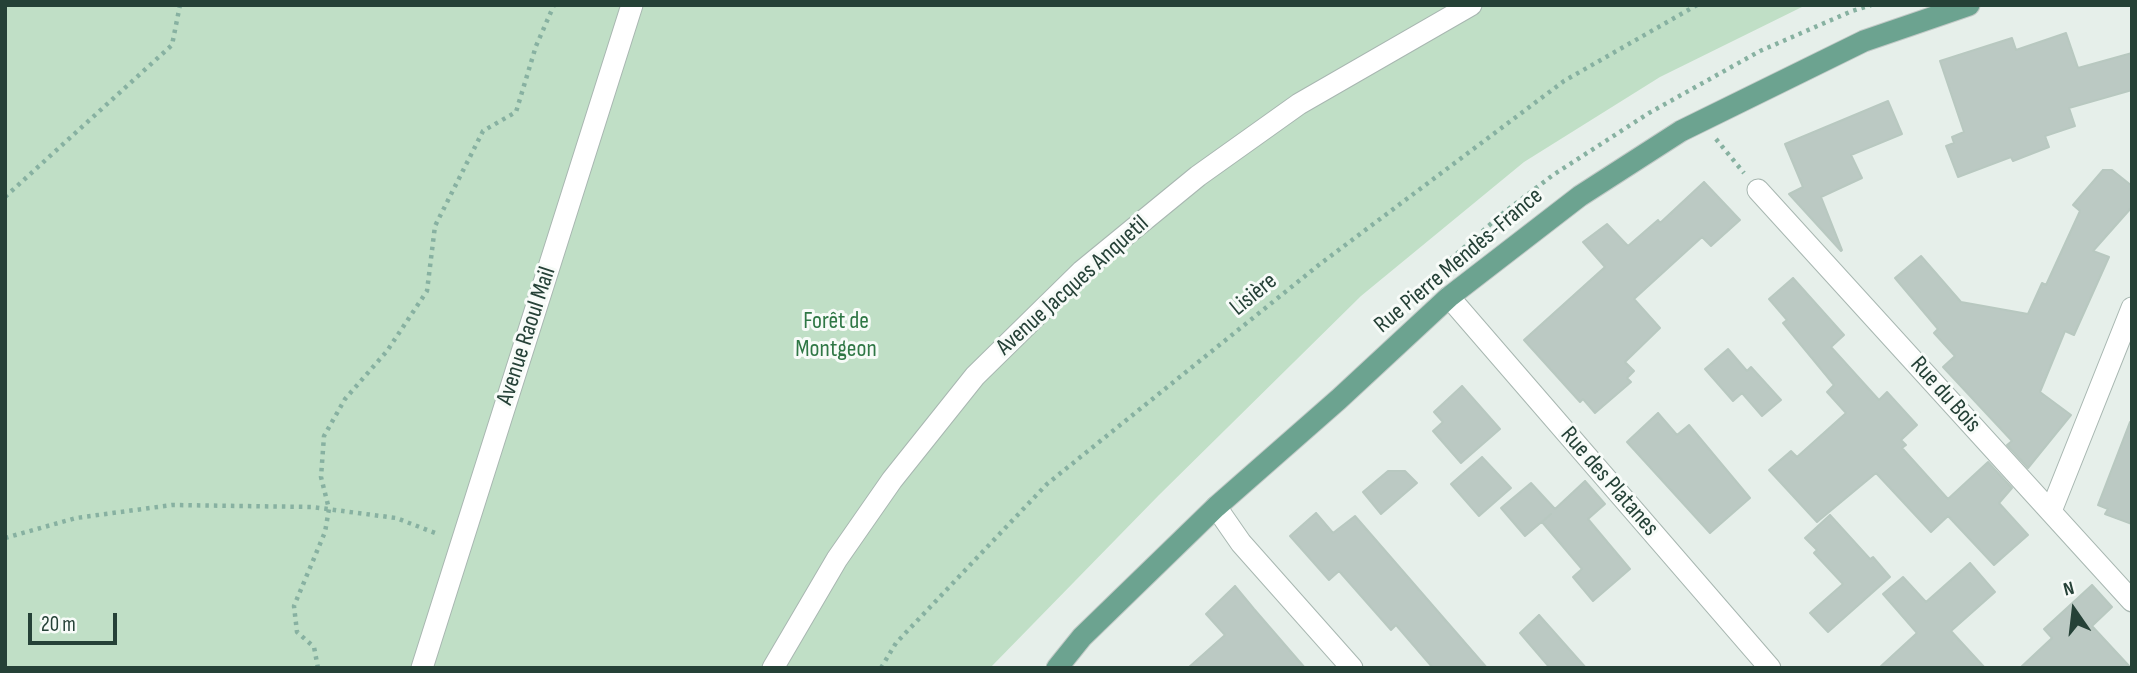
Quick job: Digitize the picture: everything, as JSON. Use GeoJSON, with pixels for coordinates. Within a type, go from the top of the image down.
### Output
{"type":"FeatureCollection","features":[{"type":"Feature","properties":{"kind":"main road","name":"Rue Pierre Mendès-France"},"geometry":{"type":"LineString","coordinates":[[1057,668],[1082,637],[1216,507],[1339,399],[1449,297],[1580,196],[1701,120],[1864,41],[1969,5]]}},
{"type":"Feature","properties":{"kind":"street","name":"Avenue Raoul Mail"},"geometry":{"type":"LineString","coordinates":[[422,668],[632,5]]}},
{"type":"Feature","properties":{"kind":"street","name":"Avenue Jacques Anquetil"},"geometry":{"type":"LineString","coordinates":[[773,668],[837,559],[892,480],[975,376],[1082,271],[1198,176],[1299,104],[1471,5]]}},
{"type":"Feature","properties":{"kind":"street","name":"Rue du Bois"},"geometry":{"type":"LineString","coordinates":[[1758,190],[2132,601]]}},
{"type":"Feature","properties":{"kind":"street","name":"Rue des Platanes"},"geometry":{"type":"LineString","coordinates":[[1449,297],[1770,668]]}},
{"type":"Feature","properties":{"kind":"street"},"geometry":{"type":"LineString","coordinates":[[2051,511],[2132,308]]}},
{"type":"Feature","properties":{"kind":"street"},"geometry":{"type":"LineString","coordinates":[[1216,507],[1241,543],[1352,668]]}},
{"type":"Feature","properties":{"kind":"path"},"geometry":{"type":"LineString","coordinates":[[5,197],[172,45],[180,5]]}},
{"type":"Feature","properties":{"kind":"path"},"geometry":{"type":"LineString","coordinates":[[318,668],[314,647],[297,632],[294,606],[325,532],[329,509],[321,477],[324,436],[345,399],[387,351],[427,291],[435,226],[483,131],[516,112],[536,46],[554,5]]}},
{"type":"Feature","properties":{"kind":"path","name":"Lisière"},"geometry":{"type":"LineString","coordinates":[[881,668],[896,643],[1047,484],[1320,264],[1553,90],[1697,5]]}},
{"type":"Feature","properties":{"kind":"path"},"geometry":{"type":"LineString","coordinates":[[1701,120],[1758,190]]}},
{"type":"Feature","properties":{"kind":"path"},"geometry":{"type":"LineString","coordinates":[[5,538],[76,518],[172,505],[329,509],[396,518],[461,543]]}},
{"type":"Feature","properties":{"kind":"green space","name":"Forêt de Montgeon"},"geometry":{"type":"Polygon","coordinates":[[[5,5],[1806,5],[1660,77],[1524,162],[1361,296],[1159,495],[990,668],[5,668],[5,5]]]}},
{"type":"Feature","properties":{"kind":"building"},"geometry":{"type":"Polygon","coordinates":[[[2066,33],[2078,68],[2132,53],[2132,90],[2069,108],[2075,126],[2045,136],[2049,147],[2013,161],[2011,157],[1958,177],[1946,146],[1954,143],[1952,137],[1964,132],[1940,61],[2012,38],[2016,50],[2066,33]]]}},
{"type":"Feature","properties":{"kind":"building"},"geometry":{"type":"Polygon","coordinates":[[[1888,101],[1902,134],[1851,155],[1862,178],[1821,197],[1841,251],[1789,194],[1803,187],[1785,144],[1888,101]]]}},
{"type":"Feature","properties":{"kind":"building"},"geometry":{"type":"Polygon","coordinates":[[[2103,170],[2112,170],[2132,186],[2132,207],[2093,251],[2109,257],[2074,335],[2065,331],[2040,392],[2071,415],[2028,468],[2007,445],[2012,441],[1943,367],[1955,356],[1934,333],[1938,329],[1895,278],[1921,256],[1961,302],[2028,314],[2042,283],[2046,285],[2080,211],[2073,205],[2103,170]]]}},
{"type":"Feature","properties":{"kind":"building"},"geometry":{"type":"Polygon","coordinates":[[[1704,182],[1740,220],[1711,246],[1702,237],[1634,299],[1660,328],[1625,362],[1634,371],[1627,378],[1631,382],[1595,413],[1583,399],[1580,402],[1524,340],[1605,267],[1583,242],[1607,224],[1628,246],[1658,220],[1660,223],[1704,182]]]}},
{"type":"Feature","properties":{"kind":"building"},"geometry":{"type":"Polygon","coordinates":[[[1793,278],[1844,335],[1831,347],[1879,400],[1887,392],[1917,425],[1901,440],[1906,445],[1902,448],[1948,499],[1988,462],[2012,488],[1999,503],[2028,535],[1994,565],[1948,516],[1931,532],[1876,473],[1817,522],[1769,470],[1791,451],[1797,457],[1846,413],[1827,392],[1834,385],[1783,323],[1787,320],[1769,299],[1793,278]]]}},
{"type":"Feature","properties":{"kind":"building"},"geometry":{"type":"Polygon","coordinates":[[[1728,349],[1747,371],[1751,367],[1781,400],[1762,416],[1742,393],[1733,401],[1705,369],[1728,349]]]}},
{"type":"Feature","properties":{"kind":"building"},"geometry":{"type":"Polygon","coordinates":[[[1462,386],[1500,429],[1461,463],[1433,431],[1443,422],[1434,412],[1462,386]]]}},
{"type":"Feature","properties":{"kind":"building"},"geometry":{"type":"Polygon","coordinates":[[[1658,413],[1677,435],[1689,425],[1750,498],[1710,533],[1627,442],[1658,413]]]}},
{"type":"Feature","properties":{"kind":"building"},"geometry":{"type":"Polygon","coordinates":[[[2130,422],[2132,524],[2105,514],[2108,509],[2098,505],[2130,422]]]}},
{"type":"Feature","properties":{"kind":"building"},"geometry":{"type":"Polygon","coordinates":[[[1482,457],[1511,488],[1479,516],[1451,484],[1482,457]]]}},
{"type":"Feature","properties":{"kind":"building"},"geometry":{"type":"Polygon","coordinates":[[[1388,471],[1405,471],[1417,483],[1381,514],[1363,492],[1388,471]]]}},
{"type":"Feature","properties":{"kind":"building"},"geometry":{"type":"Polygon","coordinates":[[[1585,481],[1605,504],[1588,519],[1630,569],[1593,601],[1573,577],[1582,569],[1542,522],[1551,514],[1525,536],[1501,508],[1531,483],[1555,509],[1585,481]]]}},
{"type":"Feature","properties":{"kind":"building"},"geometry":{"type":"Polygon","coordinates":[[[1316,513],[1333,533],[1355,516],[1487,668],[1433,668],[1396,625],[1391,630],[1339,571],[1329,580],[1290,536],[1316,513]]]}},
{"type":"Feature","properties":{"kind":"building"},"geometry":{"type":"Polygon","coordinates":[[[1830,515],[1890,577],[1828,632],[1810,613],[1843,584],[1814,553],[1817,550],[1805,538],[1830,515]]]}},
{"type":"Feature","properties":{"kind":"building"},"geometry":{"type":"Polygon","coordinates":[[[1970,563],[1995,592],[1951,631],[1985,668],[1879,668],[1917,633],[1883,594],[1903,577],[1926,602],[1970,563]]]}},
{"type":"Feature","properties":{"kind":"building"},"geometry":{"type":"Polygon","coordinates":[[[2092,585],[2112,607],[2092,626],[2131,668],[2020,668],[2052,638],[2044,629],[2092,585]]]}},
{"type":"Feature","properties":{"kind":"building"},"geometry":{"type":"Polygon","coordinates":[[[1235,586],[1305,668],[1188,668],[1225,635],[1206,614],[1235,586]]]}},
{"type":"Feature","properties":{"kind":"building"},"geometry":{"type":"Polygon","coordinates":[[[1539,615],[1586,668],[1550,668],[1520,633],[1539,615]]]}}]}
